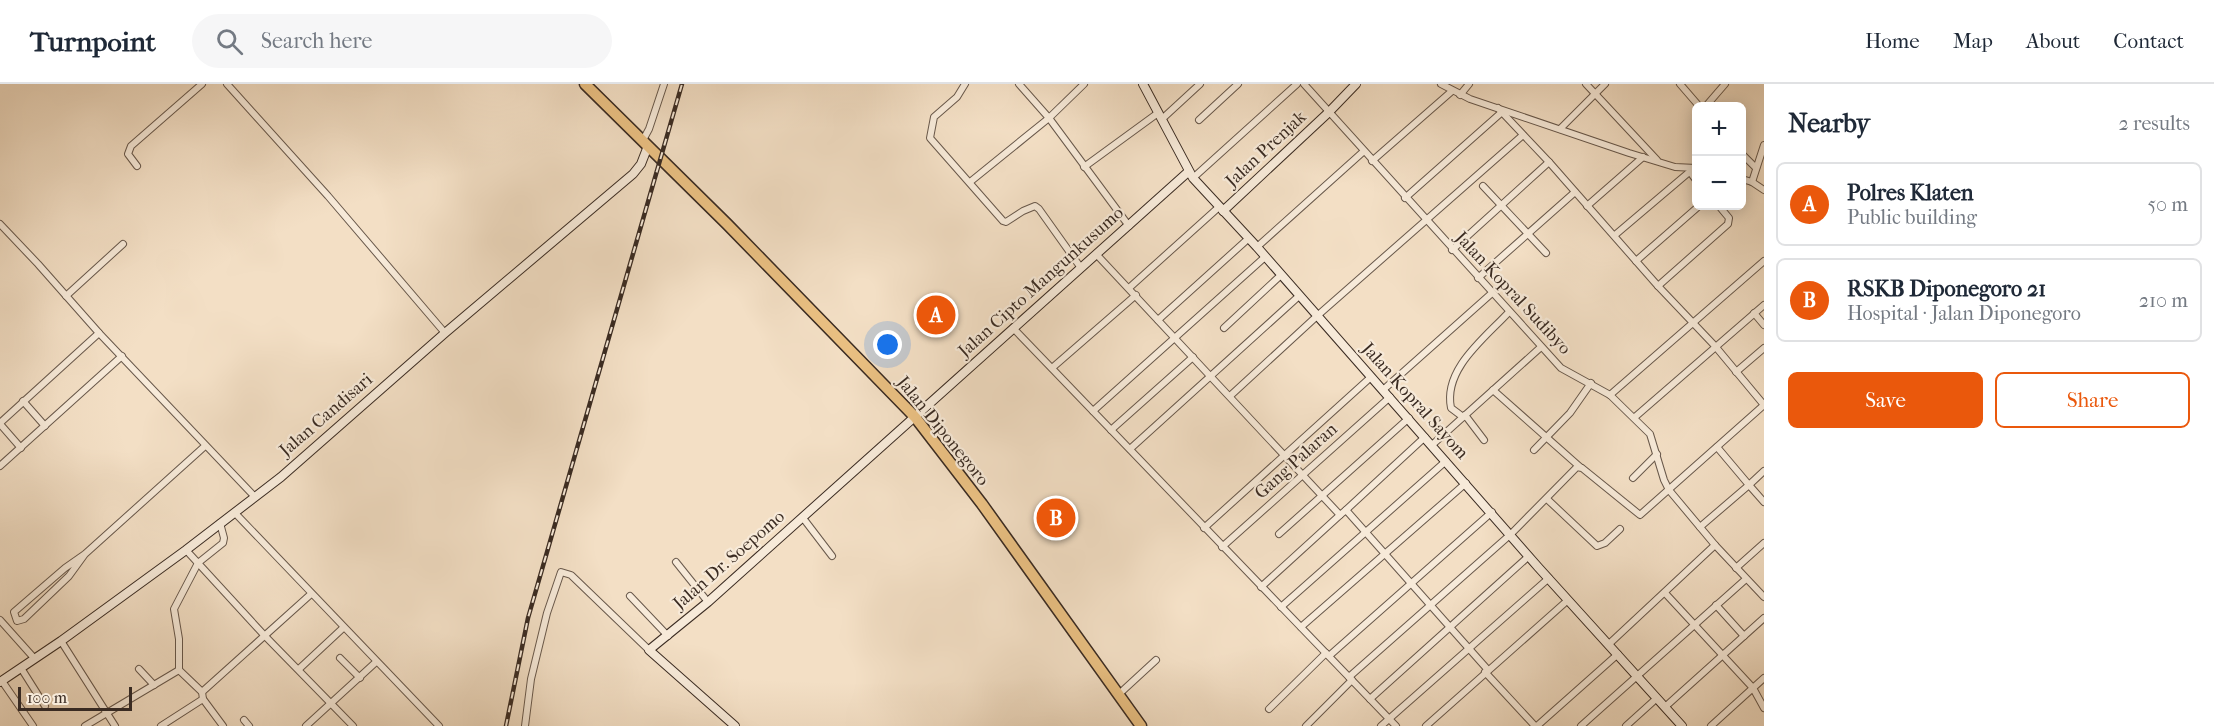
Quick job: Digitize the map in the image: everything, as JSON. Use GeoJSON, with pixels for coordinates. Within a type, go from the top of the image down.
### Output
{"type":"FeatureCollection","features":[{"type":"Feature","properties":{"kind":"highway","name":"Jalan Diponegoro"},"geometry":{"type":"LineString","coordinates":[[585,84],[915,417],[982,504],[1141,726]]}},
{"type":"Feature","properties":{"kind":"street"},"geometry":{"type":"LineString","coordinates":[[137,166],[128,154],[131,146],[202,84]]}},
{"type":"Feature","properties":{"kind":"street"},"geometry":{"type":"LineString","coordinates":[[227,84],[335,204],[445,333]]}},
{"type":"Feature","properties":{"kind":"street"},"geometry":{"type":"LineString","coordinates":[[646,143],[664,84]]}},
{"type":"Feature","properties":{"kind":"street"},"geometry":{"type":"LineString","coordinates":[[965,84],[957,97],[934,117],[930,138],[1004,222],[1035,206],[1081,268]]}},
{"type":"Feature","properties":{"kind":"street"},"geometry":{"type":"LineString","coordinates":[[1019,84],[1048,118],[1129,226]]}},
{"type":"Feature","properties":{"kind":"street"},"geometry":{"type":"LineString","coordinates":[[970,182],[1048,118],[1084,84]]}},
{"type":"Feature","properties":{"kind":"street","name":"Jalan Kopral Sayom"},"geometry":{"type":"LineString","coordinates":[[1143,84],[1191,175],[1409,418],[1568,600],[1683,726]]}},
{"type":"Feature","properties":{"kind":"street"},"geometry":{"type":"LineString","coordinates":[[1084,167],[1160,116],[1200,84]]}},
{"type":"Feature","properties":{"kind":"street"},"geometry":{"type":"LineString","coordinates":[[1227,84],[1232,90]]}},
{"type":"Feature","properties":{"kind":"street"},"geometry":{"type":"LineString","coordinates":[[1199,120],[1238,84]]}},
{"type":"Feature","properties":{"kind":"street"},"geometry":{"type":"LineString","coordinates":[[1191,175],[1297,84]]}},
{"type":"Feature","properties":{"kind":"street","name":"Jalan Kopral Sudibyo"},"geometry":{"type":"LineString","coordinates":[[1304,84],[1561,368],[1610,395],[1635,417],[1650,434],[1664,480],[1670,490],[1715,545],[1763,595]]}},
{"type":"Feature","properties":{"kind":"street","name":"Jalan Prenjak"},"geometry":{"type":"LineString","coordinates":[[1221,209],[1329,112],[1356,84]]}},
{"type":"Feature","properties":{"kind":"street"},"geometry":{"type":"LineString","coordinates":[[1442,84],[1460,95],[1500,110],[1675,167],[1692,170]]}},
{"type":"Feature","properties":{"kind":"street"},"geometry":{"type":"LineString","coordinates":[[1460,95],[1469,84]]}},
{"type":"Feature","properties":{"kind":"street"},"geometry":{"type":"LineString","coordinates":[[1586,84],[1657,160]]}},
{"type":"Feature","properties":{"kind":"street"},"geometry":{"type":"LineString","coordinates":[[1560,129],[1605,84]]}},
{"type":"Feature","properties":{"kind":"street"},"geometry":{"type":"LineString","coordinates":[[1680,84],[1696,102]]}},
{"type":"Feature","properties":{"kind":"street"},"geometry":{"type":"LineString","coordinates":[[1709,102],[1725,84]]}},
{"type":"Feature","properties":{"kind":"street"},"geometry":{"type":"LineString","coordinates":[[1372,161],[1452,91]]}},
{"type":"Feature","properties":{"kind":"street"},"geometry":{"type":"LineString","coordinates":[[1493,390],[1531,426],[1638,515],[1645,512],[1764,405],[1715,346],[1500,110]]}},
{"type":"Feature","properties":{"kind":"street"},"geometry":{"type":"LineString","coordinates":[[1405,198],[1500,110]]}},
{"type":"Feature","properties":{"kind":"street"},"geometry":{"type":"LineString","coordinates":[[1230,396],[1317,316],[1523,135]]}},
{"type":"Feature","properties":{"kind":"street","name":"Jalan Candisari"},"geometry":{"type":"LineString","coordinates":[[1,681],[192,557],[220,523],[280,477],[633,174],[641,164],[646,143]]}},
{"type":"Feature","properties":{"kind":"street"},"geometry":{"type":"LineString","coordinates":[[1752,182],[1764,145]]}},
{"type":"Feature","properties":{"kind":"street"},"geometry":{"type":"LineString","coordinates":[[1257,247],[1364,151]]}},
{"type":"Feature","properties":{"kind":"street"},"geometry":{"type":"LineString","coordinates":[[1744,156],[1756,168]]}},
{"type":"Feature","properties":{"kind":"street"},"geometry":{"type":"LineString","coordinates":[[1587,206],[1643,157]]}},
{"type":"Feature","properties":{"kind":"street"},"geometry":{"type":"LineString","coordinates":[[1452,250],[1549,162]]}},
{"type":"Feature","properties":{"kind":"street"},"geometry":{"type":"LineString","coordinates":[[1615,235],[1692,171]]}},
{"type":"Feature","properties":{"kind":"street","name":"Jalan Cipto Mangunkusumo"},"geometry":{"type":"LineString","coordinates":[[915,417],[1081,268],[1191,175]]}},
{"type":"Feature","properties":{"kind":"street"},"geometry":{"type":"LineString","coordinates":[[1746,180],[1764,190]]}},
{"type":"Feature","properties":{"kind":"street"},"geometry":{"type":"LineString","coordinates":[[1484,186],[1546,253]]}},
{"type":"Feature","properties":{"kind":"street"},"geometry":{"type":"LineString","coordinates":[[1478,278],[1575,192]]}},
{"type":"Feature","properties":{"kind":"street"},"geometry":{"type":"LineString","coordinates":[[1129,288],[1221,209]]}},
{"type":"Feature","properties":{"kind":"street"},"geometry":{"type":"LineString","coordinates":[[1636,261],[1694,210]]}},
{"type":"Feature","properties":{"kind":"street"},"geometry":{"type":"LineString","coordinates":[[1658,286],[1728,224],[1729,218],[1722,210]]}},
{"type":"Feature","properties":{"kind":"street"},"geometry":{"type":"LineString","coordinates":[[0,224],[99,333],[255,497]]}},
{"type":"Feature","properties":{"kind":"street"},"geometry":{"type":"LineString","coordinates":[[1158,320],[1249,238]]}},
{"type":"Feature","properties":{"kind":"street"},"geometry":{"type":"LineString","coordinates":[[66,296],[123,244]]}},
{"type":"Feature","properties":{"kind":"street"},"geometry":{"type":"LineString","coordinates":[[1097,255],[1340,515]]}},
{"type":"Feature","properties":{"kind":"street"},"geometry":{"type":"LineString","coordinates":[[1093,411],[1265,257]]}},
{"type":"Feature","properties":{"kind":"street"},"geometry":{"type":"LineString","coordinates":[[1610,395],[1764,261]]}},
{"type":"Feature","properties":{"kind":"street"},"geometry":{"type":"LineString","coordinates":[[1224,328],[1281,275]]}},
{"type":"Feature","properties":{"kind":"street"},"geometry":{"type":"LineString","coordinates":[[1383,390],[1491,293]]}},
{"type":"Feature","properties":{"kind":"street"},"geometry":{"type":"LineString","coordinates":[[1052,368],[1136,295]]}},
{"type":"Feature","properties":{"kind":"street"},"geometry":{"type":"LineString","coordinates":[[1130,449],[1299,296]]}},
{"type":"Feature","properties":{"kind":"street"},"geometry":{"type":"LineString","coordinates":[[1635,417],[1764,305]]}},
{"type":"Feature","properties":{"kind":"street"},"geometry":{"type":"LineString","coordinates":[[1484,440],[1464,416],[1451,408],[1450,396],[1454,378],[1476,347],[1509,312]]}},
{"type":"Feature","properties":{"kind":"street"},"geometry":{"type":"LineString","coordinates":[[1754,314],[1764,325]]}},
{"type":"Feature","properties":{"kind":"street"},"geometry":{"type":"LineString","coordinates":[[1013,328],[1222,548],[1396,726]]}},
{"type":"Feature","properties":{"kind":"street"},"geometry":{"type":"LineString","coordinates":[[21,448],[0,424],[99,333]]}},
{"type":"Feature","properties":{"kind":"street"},"geometry":{"type":"LineString","coordinates":[[1432,445],[1541,347]]}},
{"type":"Feature","properties":{"kind":"street"},"geometry":{"type":"LineString","coordinates":[[1737,372],[1764,348]]}},
{"type":"Feature","properties":{"kind":"street"},"geometry":{"type":"LineString","coordinates":[[0,466],[122,356]]}},
{"type":"Feature","properties":{"kind":"street"},"geometry":{"type":"LineString","coordinates":[[1111,430],[1193,357]]}},
{"type":"Feature","properties":{"kind":"street"},"geometry":{"type":"LineString","coordinates":[[1204,528],[1371,377]]}},
{"type":"Feature","properties":{"kind":"street"},"geometry":{"type":"LineString","coordinates":[[1534,450],[1570,412],[1591,383]]}},
{"type":"Feature","properties":{"kind":"street","name":"Gang Palaran"},"geometry":{"type":"LineString","coordinates":[[1222,548],[1390,397]]}},
{"type":"Feature","properties":{"kind":"street"},"geometry":{"type":"LineString","coordinates":[[23,401],[45,426]]}},
{"type":"Feature","properties":{"kind":"street","name":"Jalan Dr. Soepomo"},"geometry":{"type":"LineString","coordinates":[[649,650],[708,602],[915,417]]}},
{"type":"Feature","properties":{"kind":"street"},"geometry":{"type":"LineString","coordinates":[[1279,534],[1409,418]]}},
{"type":"Feature","properties":{"kind":"street"},"geometry":{"type":"LineString","coordinates":[[1261,587],[1425,437]]}},
{"type":"Feature","properties":{"kind":"street"},"geometry":{"type":"LineString","coordinates":[[85,554],[79,566],[24,619],[19,622],[15,618],[14,612],[64,568],[85,554],[205,446]]}},
{"type":"Feature","properties":{"kind":"street"},"geometry":{"type":"LineString","coordinates":[[1717,447],[1764,502]]}},
{"type":"Feature","properties":{"kind":"street"},"geometry":{"type":"LineString","coordinates":[[1633,478],[1657,454]]}},
{"type":"Feature","properties":{"kind":"street"},"geometry":{"type":"LineString","coordinates":[[1281,607],[1446,461]]}},
{"type":"Feature","properties":{"kind":"street"},"geometry":{"type":"LineString","coordinates":[[1306,726],[1350,678],[1511,534],[1574,470],[1580,467]]}},
{"type":"Feature","properties":{"kind":"street"},"geometry":{"type":"LineString","coordinates":[[1700,527],[1764,471]]}},
{"type":"Feature","properties":{"kind":"street"},"geometry":{"type":"LineString","coordinates":[[1301,627],[1466,483]]}},
{"type":"Feature","properties":{"kind":"street"},"geometry":{"type":"LineString","coordinates":[[1547,499],[1597,546],[1605,543],[1620,529]]}},
{"type":"Feature","properties":{"kind":"street"},"geometry":{"type":"LineString","coordinates":[[1346,510],[1536,726],[1618,654]]}},
{"type":"Feature","properties":{"kind":"street"},"geometry":{"type":"LineString","coordinates":[[1269,709],[1328,654],[1491,512]]}},
{"type":"Feature","properties":{"kind":"street"},"geometry":{"type":"LineString","coordinates":[[234,513],[439,726]]}},
{"type":"Feature","properties":{"kind":"street"},"geometry":{"type":"LineString","coordinates":[[803,518],[832,556]]}},
{"type":"Feature","properties":{"kind":"street"},"geometry":{"type":"LineString","coordinates":[[220,523],[223,543],[192,557],[174,609],[179,639],[179,670],[203,695],[223,726]]}},
{"type":"Feature","properties":{"kind":"street"},"geometry":{"type":"LineString","coordinates":[[1736,568],[1764,543]]}},
{"type":"Feature","properties":{"kind":"street"},"geometry":{"type":"LineString","coordinates":[[1609,644],[1715,545]]}},
{"type":"Feature","properties":{"kind":"street"},"geometry":{"type":"LineString","coordinates":[[1370,699],[1529,556]]}},
{"type":"Feature","properties":{"kind":"street"},"geometry":{"type":"LineString","coordinates":[[192,557],[353,726]]}},
{"type":"Feature","properties":{"kind":"street"},"geometry":{"type":"LineString","coordinates":[[676,562],[708,602]]}},
{"type":"Feature","properties":{"kind":"street"},"geometry":{"type":"LineString","coordinates":[[525,726],[531,679],[547,613],[561,572],[571,575],[649,650],[735,726]]}},
{"type":"Feature","properties":{"kind":"street"},"geometry":{"type":"LineString","coordinates":[[1381,726],[1549,578]]}},
{"type":"Feature","properties":{"kind":"street"},"geometry":{"type":"LineString","coordinates":[[1581,726],[1746,579]]}},
{"type":"Feature","properties":{"kind":"street"},"geometry":{"type":"LineString","coordinates":[[1665,593],[1753,688],[1764,708]]}},
{"type":"Feature","properties":{"kind":"street"},"geometry":{"type":"LineString","coordinates":[[161,726],[203,695],[264,635],[311,594]]}},
{"type":"Feature","properties":{"kind":"street"},"geometry":{"type":"LineString","coordinates":[[630,596],[668,636]]}},
{"type":"Feature","properties":{"kind":"street"},"geometry":{"type":"LineString","coordinates":[[1426,726],[1568,600]]}},
{"type":"Feature","properties":{"kind":"street"},"geometry":{"type":"LineString","coordinates":[[1716,605],[1744,636]]}},
{"type":"Feature","properties":{"kind":"street"},"geometry":{"type":"LineString","coordinates":[[15,618],[3,622],[34,658]]}},
{"type":"Feature","properties":{"kind":"street"},"geometry":{"type":"LineString","coordinates":[[1665,707],[1764,618]]}},
{"type":"Feature","properties":{"kind":"street"},"geometry":{"type":"LineString","coordinates":[[299,669],[343,628]]}},
{"type":"Feature","properties":{"kind":"street"},"geometry":{"type":"LineString","coordinates":[[61,641],[114,726]]}},
{"type":"Feature","properties":{"kind":"street"},"geometry":{"type":"LineString","coordinates":[[340,658],[360,678]]}},
{"type":"Feature","properties":{"kind":"street"},"geometry":{"type":"LineString","coordinates":[[1118,695],[1156,660]]}},
{"type":"Feature","properties":{"kind":"street"},"geometry":{"type":"LineString","coordinates":[[306,726],[376,662]]}},
{"type":"Feature","properties":{"kind":"street"},"geometry":{"type":"LineString","coordinates":[[21,668],[45,706]]}},
{"type":"Feature","properties":{"kind":"street"},"geometry":{"type":"LineString","coordinates":[[139,669],[153,685]]}},
{"type":"Feature","properties":{"kind":"street"},"geometry":{"type":"LineString","coordinates":[[85,726],[179,670]]}},
{"type":"Feature","properties":{"kind":"street"},"geometry":{"type":"LineString","coordinates":[[1712,726],[1764,678]]}},
{"type":"Feature","properties":{"kind":"street"},"geometry":{"type":"LineString","coordinates":[[1,681],[33,726]]}},
{"type":"Feature","properties":{"kind":"street"},"geometry":{"type":"LineString","coordinates":[[1626,726],[1657,698]]}},
{"type":"Feature","properties":{"kind":"railway"},"geometry":{"type":"LineString","coordinates":[[506,726],[528,618],[682,84]]}},
{"type":"Feature","properties":{"kind":"place","name":"Polres Klaten"},"geometry":{"type":"Point","coordinates":[936,315]}},
{"type":"Feature","properties":{"kind":"place","name":"RSKB Diponegoro 21"},"geometry":{"type":"Point","coordinates":[1056,518]}}]}
